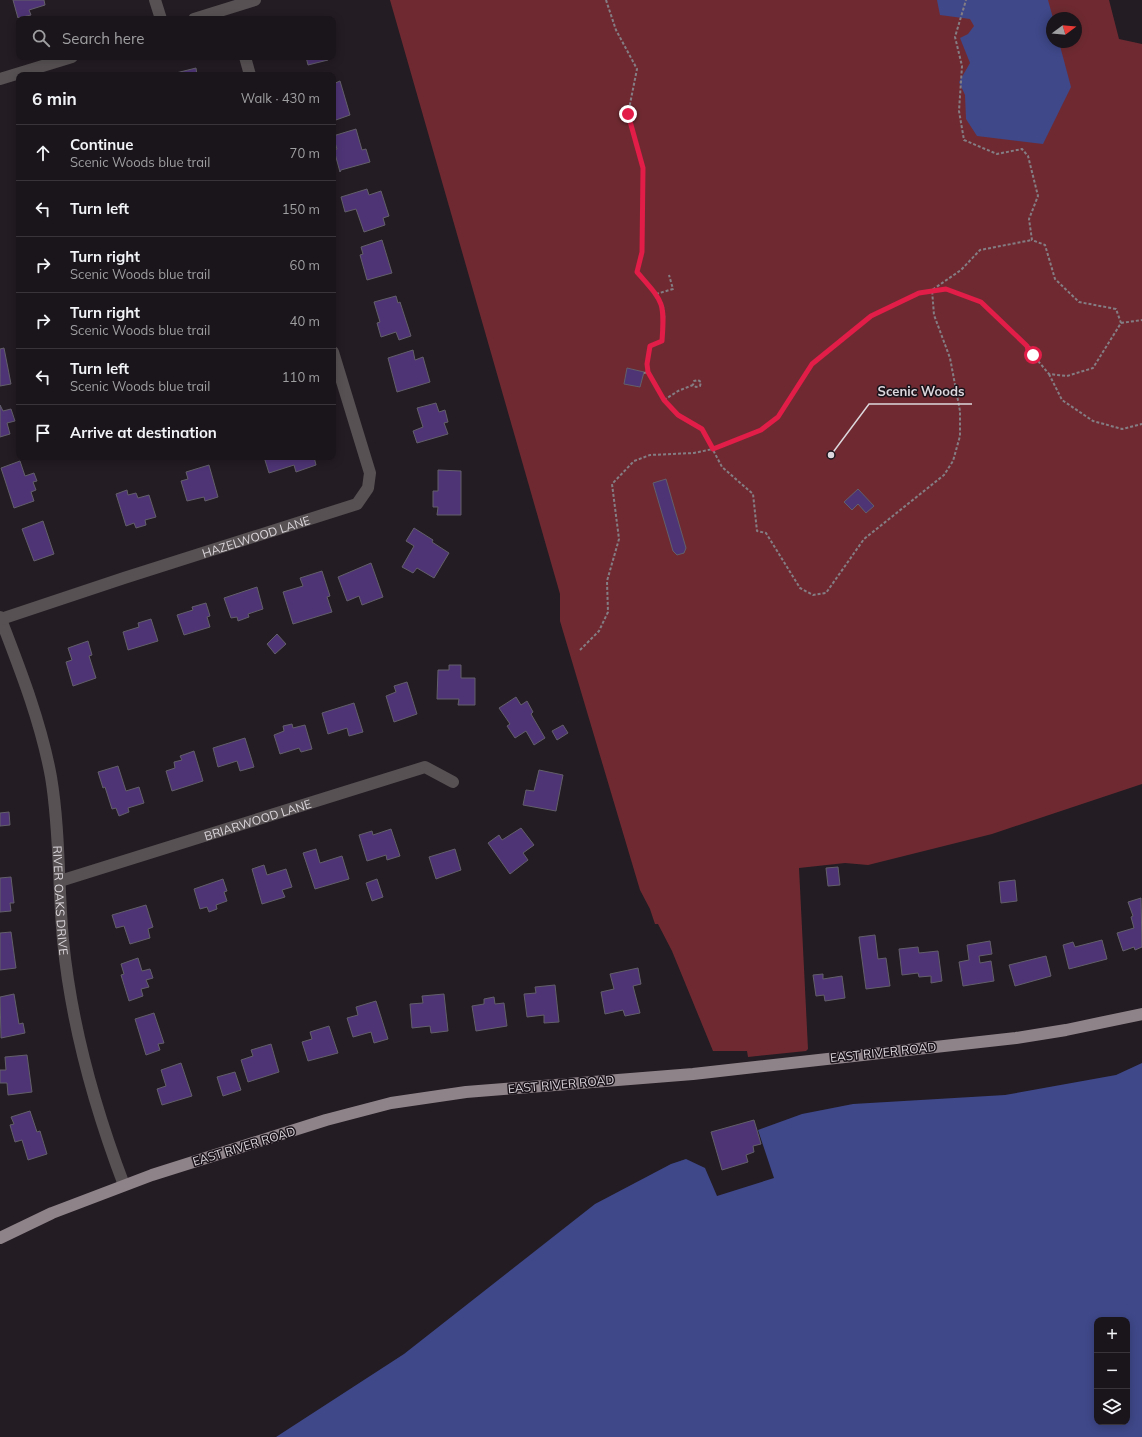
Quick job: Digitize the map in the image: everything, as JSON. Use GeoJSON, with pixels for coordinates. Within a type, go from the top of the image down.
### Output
{"type":"FeatureCollection","features":[{"type":"Feature","properties":{"kind":"main road","name":"EAST RIVER ROAD"},"geometry":{"type":"LineString","coordinates":[[0,1238],[52,1213],[124,1185],[348,1114],[392,1103],[428,1097],[537,1085],[693,1074],[1016,1038],[1073,1029],[1142,1014]]}},
{"type":"Feature","properties":{"kind":"street"},"geometry":{"type":"LineString","coordinates":[[155,0],[160,16]]}},
{"type":"Feature","properties":{"kind":"street"},"geometry":{"type":"LineString","coordinates":[[213,16],[232,13],[254,0]]}},
{"type":"Feature","properties":{"kind":"street"},"geometry":{"type":"LineString","coordinates":[[23,72],[62,60]]}},
{"type":"Feature","properties":{"kind":"street"},"geometry":{"type":"LineString","coordinates":[[246,60],[249,72]]}},
{"type":"Feature","properties":{"kind":"street"},"geometry":{"type":"LineString","coordinates":[[0,79],[16,74]]}},
{"type":"Feature","properties":{"kind":"street","name":"HAZELWOOD LANE"},"geometry":{"type":"LineString","coordinates":[[0,618],[357,504],[368,488],[370,472],[336,362]]}},
{"type":"Feature","properties":{"kind":"street","name":"RIVER OAKS DRIVE"},"geometry":{"type":"LineString","coordinates":[[0,618],[23,676],[43,741],[56,813],[63,939],[68,984],[77,1032],[106,1135],[124,1185]]}},
{"type":"Feature","properties":{"kind":"street","name":"BRIARWOOD LANE"},"geometry":{"type":"LineString","coordinates":[[60,881],[425,767],[453,782]]}},
{"type":"Feature","properties":{"kind":"path"},"geometry":{"type":"LineString","coordinates":[[606,0],[616,30],[638,69],[628,114],[643,168],[642,252],[637,272],[656,294],[664,312],[662,341],[650,346],[647,364],[648,372],[664,400],[678,415],[702,429],[722,467],[753,494],[756,531],[766,533],[800,588],[813,595],[826,593],[864,539],[944,475],[953,461],[960,436],[960,411],[950,358],[934,315],[932,290]]}},
{"type":"Feature","properties":{"kind":"path"},"geometry":{"type":"LineString","coordinates":[[966,0],[956,37],[962,66],[959,111],[964,140],[997,154],[1022,149],[1028,156],[1038,196],[1029,219],[1032,240]]}},
{"type":"Feature","properties":{"kind":"path"},"geometry":{"type":"LineString","coordinates":[[932,290],[961,270],[980,250],[1032,240],[1045,245],[1054,279],[1079,302],[1116,309],[1121,323]]}},
{"type":"Feature","properties":{"kind":"path"},"geometry":{"type":"LineString","coordinates":[[656,294],[673,289],[669,275]]}},
{"type":"Feature","properties":{"kind":"path"},"geometry":{"type":"LineString","coordinates":[[580,650],[599,631],[608,612],[607,581],[619,539],[612,484],[634,461],[650,455],[694,453],[713,449],[761,430],[778,417],[812,364],[871,316],[919,293],[946,289],[981,302],[1027,346],[1032,348],[1033,355],[1049,374],[1062,400],[1093,421],[1122,429],[1142,424]]}},
{"type":"Feature","properties":{"kind":"path"},"geometry":{"type":"LineString","coordinates":[[1049,374],[1067,376],[1093,368],[1121,323],[1142,320]]}},
{"type":"Feature","properties":{"kind":"path"},"geometry":{"type":"LineString","coordinates":[[644,373],[648,372]]}},
{"type":"Feature","properties":{"kind":"path"},"geometry":{"type":"LineString","coordinates":[[664,400],[678,391],[693,385]]}},
{"type":"Feature","properties":{"kind":"shaded area"},"geometry":{"type":"Polygon","coordinates":[[[390,0],[1109,0],[1119,39],[1142,44],[1142,784],[992,834],[868,865],[845,863],[799,868],[808,1049],[806,1051],[748,1057],[747,1051],[713,1051],[672,951],[658,924],[655,924],[650,909],[640,890],[560,621],[560,594],[390,0]]]}},
{"type":"Feature","properties":{"kind":"water"},"geometry":{"type":"Polygon","coordinates":[[[937,0],[1048,0],[1051,12],[1046,12],[1046,48],[1061,48],[1071,87],[1043,144],[977,136],[966,119],[965,95],[959,82],[970,63],[960,38],[968,34],[974,26],[970,19],[940,15],[937,0]]]}},
{"type":"Feature","properties":{"kind":"water"},"geometry":{"type":"Polygon","coordinates":[[[1142,1063],[1142,1437],[276,1437],[404,1354],[595,1204],[671,1164],[686,1159],[705,1168],[717,1196],[774,1178],[758,1130],[802,1114],[853,1104],[1005,1095],[1116,1075],[1142,1063]]]}},
{"type":"Feature","properties":{"kind":"building"},"geometry":{"type":"Polygon","coordinates":[[[13,0],[44,0],[45,5],[29,10],[31,15],[17,16],[13,0]]]}},
{"type":"Feature","properties":{"kind":"building"},"geometry":{"type":"Polygon","coordinates":[[[307,60],[328,60],[308,65],[307,60]]]}},
{"type":"Feature","properties":{"kind":"building"},"geometry":{"type":"Polygon","coordinates":[[[196,68],[197,72],[180,72],[196,68]]]}},
{"type":"Feature","properties":{"kind":"building"},"geometry":{"type":"Polygon","coordinates":[[[340,81],[350,115],[336,120],[336,83],[340,81]]]}},
{"type":"Feature","properties":{"kind":"building"},"geometry":{"type":"Polygon","coordinates":[[[356,129],[362,150],[366,149],[370,162],[341,170],[340,172],[336,157],[336,135],[356,129]]]}},
{"type":"Feature","properties":{"kind":"building"},"geometry":{"type":"Polygon","coordinates":[[[367,189],[369,195],[381,191],[389,216],[383,218],[385,225],[364,232],[356,209],[345,212],[341,197],[367,189]]]}},
{"type":"Feature","properties":{"kind":"building"},"geometry":{"type":"Polygon","coordinates":[[[382,240],[392,273],[367,280],[360,255],[363,254],[361,247],[382,240]]]}},
{"type":"Feature","properties":{"kind":"building"},"geometry":{"type":"Polygon","coordinates":[[[396,296],[398,303],[400,302],[411,336],[399,340],[396,332],[381,337],[377,323],[380,322],[374,302],[396,296]]]}},
{"type":"Feature","properties":{"kind":"building"},"geometry":{"type":"Polygon","coordinates":[[[4,348],[11,384],[0,386],[0,349],[4,348]]]}},
{"type":"Feature","properties":{"kind":"building"},"geometry":{"type":"Polygon","coordinates":[[[413,350],[415,360],[423,357],[430,382],[397,392],[388,358],[413,350]]]}},
{"type":"Feature","properties":{"kind":"building"},"geometry":{"type":"Polygon","coordinates":[[[627,368],[644,372],[640,387],[624,384],[627,368]]]}},
{"type":"Feature","properties":{"kind":"building"},"geometry":{"type":"Polygon","coordinates":[[[436,403],[439,412],[445,410],[448,422],[444,423],[448,434],[417,443],[413,431],[423,427],[417,408],[436,403]]]}},
{"type":"Feature","properties":{"kind":"building"},"geometry":{"type":"Polygon","coordinates":[[[0,405],[3,411],[11,409],[15,421],[7,423],[10,434],[0,437],[0,405]]]}},
{"type":"Feature","properties":{"kind":"building"},"geometry":{"type":"Polygon","coordinates":[[[265,460],[315,460],[316,465],[296,472],[294,465],[269,473],[265,460]]]}},
{"type":"Feature","properties":{"kind":"building"},"geometry":{"type":"Polygon","coordinates":[[[20,461],[25,476],[34,473],[37,481],[33,482],[36,490],[31,492],[34,501],[14,508],[1,468],[20,461]]]}},
{"type":"Feature","properties":{"kind":"building"},"geometry":{"type":"Polygon","coordinates":[[[209,465],[218,497],[205,501],[204,497],[187,501],[181,481],[188,479],[186,472],[209,465]]]}},
{"type":"Feature","properties":{"kind":"building"},"geometry":{"type":"Polygon","coordinates":[[[438,470],[461,471],[461,515],[437,515],[438,507],[433,507],[433,491],[438,491],[438,470]]]}},
{"type":"Feature","properties":{"kind":"building"},"geometry":{"type":"Polygon","coordinates":[[[666,479],[686,548],[684,553],[677,555],[673,551],[653,483],[666,479]]]}},
{"type":"Feature","properties":{"kind":"building"},"geometry":{"type":"Polygon","coordinates":[[[858,489],[874,506],[866,513],[858,504],[852,510],[844,502],[858,489]]]}},
{"type":"Feature","properties":{"kind":"building"},"geometry":{"type":"Polygon","coordinates":[[[127,490],[128,495],[136,493],[138,498],[149,495],[156,517],[145,520],[146,525],[136,528],[134,523],[126,526],[116,494],[127,490]]]}},
{"type":"Feature","properties":{"kind":"building"},"geometry":{"type":"Polygon","coordinates":[[[43,521],[54,554],[34,561],[22,529],[43,521]]]}},
{"type":"Feature","properties":{"kind":"building"},"geometry":{"type":"Polygon","coordinates":[[[414,528],[433,540],[432,542],[449,553],[434,578],[417,568],[413,573],[402,567],[414,546],[406,541],[414,528]]]}},
{"type":"Feature","properties":{"kind":"building"},"geometry":{"type":"Polygon","coordinates":[[[371,563],[383,597],[362,605],[359,596],[347,601],[338,577],[371,563]]]}},
{"type":"Feature","properties":{"kind":"building"},"geometry":{"type":"Polygon","coordinates":[[[322,571],[330,596],[327,597],[332,612],[293,624],[283,592],[303,586],[300,578],[322,571]]]}},
{"type":"Feature","properties":{"kind":"building"},"geometry":{"type":"Polygon","coordinates":[[[257,587],[263,609],[248,614],[249,617],[238,621],[237,617],[231,618],[224,598],[257,587]]]}},
{"type":"Feature","properties":{"kind":"building"},"geometry":{"type":"Polygon","coordinates":[[[206,603],[210,616],[207,617],[210,627],[184,635],[177,615],[193,610],[192,607],[206,603]]]}},
{"type":"Feature","properties":{"kind":"building"},"geometry":{"type":"Polygon","coordinates":[[[151,619],[158,641],[128,650],[123,632],[139,627],[138,623],[151,619]]]}},
{"type":"Feature","properties":{"kind":"building"},"geometry":{"type":"Polygon","coordinates":[[[277,634],[286,644],[275,654],[267,644],[277,634]]]}},
{"type":"Feature","properties":{"kind":"building"},"geometry":{"type":"Polygon","coordinates":[[[88,641],[92,655],[89,656],[96,678],[73,686],[66,662],[72,660],[68,648],[88,641]]]}},
{"type":"Feature","properties":{"kind":"building"},"geometry":{"type":"Polygon","coordinates":[[[449,665],[461,665],[461,678],[475,678],[475,705],[458,705],[459,699],[437,699],[438,670],[449,670],[449,665]]]}},
{"type":"Feature","properties":{"kind":"building"},"geometry":{"type":"Polygon","coordinates":[[[407,682],[417,714],[394,722],[386,696],[396,692],[394,686],[407,682]]]}},
{"type":"Feature","properties":{"kind":"building"},"geometry":{"type":"Polygon","coordinates":[[[516,697],[521,705],[527,701],[533,712],[531,714],[545,738],[534,745],[526,731],[515,738],[507,726],[510,724],[499,708],[516,697]]]}},
{"type":"Feature","properties":{"kind":"building"},"geometry":{"type":"Polygon","coordinates":[[[354,703],[363,732],[349,736],[347,728],[328,734],[322,713],[354,703]]]}},
{"type":"Feature","properties":{"kind":"building"},"geometry":{"type":"Polygon","coordinates":[[[292,724],[293,728],[305,725],[312,749],[301,752],[299,748],[280,754],[274,735],[284,731],[283,726],[292,724]]]}},
{"type":"Feature","properties":{"kind":"building"},"geometry":{"type":"Polygon","coordinates":[[[563,725],[568,733],[557,740],[552,731],[563,725]]]}},
{"type":"Feature","properties":{"kind":"building"},"geometry":{"type":"Polygon","coordinates":[[[245,738],[254,767],[240,771],[237,761],[218,767],[213,748],[245,738]]]}},
{"type":"Feature","properties":{"kind":"building"},"geometry":{"type":"Polygon","coordinates":[[[194,751],[203,781],[172,791],[166,771],[175,768],[174,762],[182,760],[180,756],[194,751]]]}},
{"type":"Feature","properties":{"kind":"building"},"geometry":{"type":"Polygon","coordinates":[[[118,766],[126,791],[139,787],[144,803],[128,808],[129,812],[119,816],[116,808],[112,809],[105,787],[103,788],[98,772],[118,766]]]}},
{"type":"Feature","properties":{"kind":"building"},"geometry":{"type":"Polygon","coordinates":[[[539,770],[563,775],[556,811],[523,805],[526,790],[534,791],[539,770]]]}},
{"type":"Feature","properties":{"kind":"building"},"geometry":{"type":"Polygon","coordinates":[[[9,812],[10,825],[0,826],[0,813],[9,812]]]}},
{"type":"Feature","properties":{"kind":"building"},"geometry":{"type":"Polygon","coordinates":[[[521,828],[534,845],[523,853],[528,860],[510,874],[488,843],[499,835],[502,840],[521,828]]]}},
{"type":"Feature","properties":{"kind":"building"},"geometry":{"type":"Polygon","coordinates":[[[391,829],[400,856],[387,860],[386,855],[367,861],[359,835],[372,831],[373,835],[391,829]]]}},
{"type":"Feature","properties":{"kind":"building"},"geometry":{"type":"Polygon","coordinates":[[[316,849],[320,863],[342,856],[349,879],[315,889],[303,853],[316,849]]]}},
{"type":"Feature","properties":{"kind":"building"},"geometry":{"type":"Polygon","coordinates":[[[455,849],[461,870],[436,879],[429,857],[455,849]]]}},
{"type":"Feature","properties":{"kind":"building"},"geometry":{"type":"Polygon","coordinates":[[[264,865],[267,875],[286,869],[292,887],[282,890],[285,897],[262,904],[252,869],[264,865]]]}},
{"type":"Feature","properties":{"kind":"building"},"geometry":{"type":"Polygon","coordinates":[[[838,867],[840,885],[828,886],[826,868],[838,867]]]}},
{"type":"Feature","properties":{"kind":"building"},"geometry":{"type":"Polygon","coordinates":[[[11,877],[14,903],[10,903],[11,911],[0,912],[0,878],[11,877]]]}},
{"type":"Feature","properties":{"kind":"building"},"geometry":{"type":"Polygon","coordinates":[[[223,879],[227,891],[224,892],[227,901],[216,905],[217,909],[209,912],[207,907],[200,909],[194,889],[223,879]]]}},
{"type":"Feature","properties":{"kind":"building"},"geometry":{"type":"Polygon","coordinates":[[[377,879],[383,897],[372,901],[366,883],[377,879]]]}},
{"type":"Feature","properties":{"kind":"building"},"geometry":{"type":"Polygon","coordinates":[[[1015,880],[1017,901],[1001,903],[999,882],[1015,880]]]}},
{"type":"Feature","properties":{"kind":"building"},"geometry":{"type":"Polygon","coordinates":[[[1141,898],[1142,947],[1135,950],[1134,947],[1123,951],[1117,933],[1134,928],[1131,917],[1133,916],[1128,902],[1141,898]]]}},
{"type":"Feature","properties":{"kind":"building"},"geometry":{"type":"Polygon","coordinates":[[[146,905],[153,927],[148,929],[150,938],[130,944],[124,926],[116,928],[112,915],[146,905]]]}},
{"type":"Feature","properties":{"kind":"building"},"geometry":{"type":"Polygon","coordinates":[[[11,932],[16,968],[0,970],[0,933],[11,932]]]}},
{"type":"Feature","properties":{"kind":"building"},"geometry":{"type":"Polygon","coordinates":[[[875,935],[878,959],[886,958],[890,986],[866,989],[859,937],[875,935]]]}},
{"type":"Feature","properties":{"kind":"building"},"geometry":{"type":"Polygon","coordinates":[[[1102,940],[1107,959],[1069,969],[1063,945],[1073,942],[1075,947],[1102,940]]]}},
{"type":"Feature","properties":{"kind":"building"},"geometry":{"type":"Polygon","coordinates":[[[990,941],[992,954],[979,956],[980,963],[991,961],[994,981],[963,986],[959,962],[969,960],[967,945],[990,941]]]}},
{"type":"Feature","properties":{"kind":"building"},"geometry":{"type":"Polygon","coordinates":[[[918,947],[919,953],[938,951],[942,981],[931,983],[931,976],[919,977],[918,973],[902,975],[899,949],[918,947]]]}},
{"type":"Feature","properties":{"kind":"building"},"geometry":{"type":"Polygon","coordinates":[[[1046,956],[1051,976],[1015,986],[1009,965],[1046,956]]]}},
{"type":"Feature","properties":{"kind":"building"},"geometry":{"type":"Polygon","coordinates":[[[138,958],[142,971],[150,969],[153,978],[146,980],[149,987],[141,989],[143,996],[129,1001],[121,975],[124,974],[121,964],[138,958]]]}},
{"type":"Feature","properties":{"kind":"building"},"geometry":{"type":"Polygon","coordinates":[[[638,968],[641,984],[633,986],[640,1013],[625,1016],[623,1010],[605,1014],[601,992],[614,989],[610,974],[638,968]]]}},
{"type":"Feature","properties":{"kind":"building"},"geometry":{"type":"Polygon","coordinates":[[[823,974],[823,979],[842,976],[845,998],[825,1001],[824,995],[816,996],[813,975],[823,974]]]}},
{"type":"Feature","properties":{"kind":"building"},"geometry":{"type":"Polygon","coordinates":[[[555,985],[559,1022],[544,1023],[544,1015],[527,1017],[524,994],[536,993],[535,987],[555,985]]]}},
{"type":"Feature","properties":{"kind":"building"},"geometry":{"type":"Polygon","coordinates":[[[14,994],[19,1024],[23,1023],[25,1033],[1,1038],[0,997],[14,994]]]}},
{"type":"Feature","properties":{"kind":"building"},"geometry":{"type":"Polygon","coordinates":[[[444,994],[448,1031],[431,1033],[430,1026],[412,1028],[410,1004],[423,1003],[422,996],[444,994]]]}},
{"type":"Feature","properties":{"kind":"building"},"geometry":{"type":"Polygon","coordinates":[[[494,997],[495,1004],[504,1003],[507,1026],[476,1031],[472,1006],[484,1004],[484,999],[494,997]]]}},
{"type":"Feature","properties":{"kind":"building"},"geometry":{"type":"Polygon","coordinates":[[[376,1001],[388,1039],[374,1043],[371,1032],[353,1037],[347,1018],[358,1015],[356,1007],[376,1001]]]}},
{"type":"Feature","properties":{"kind":"building"},"geometry":{"type":"Polygon","coordinates":[[[154,1013],[164,1043],[158,1044],[160,1050],[146,1055],[135,1019],[154,1013]]]}},
{"type":"Feature","properties":{"kind":"building"},"geometry":{"type":"Polygon","coordinates":[[[329,1026],[338,1053],[308,1061],[302,1042],[312,1039],[310,1032],[329,1026]]]}},
{"type":"Feature","properties":{"kind":"building"},"geometry":{"type":"Polygon","coordinates":[[[271,1044],[279,1072],[248,1082],[241,1060],[253,1056],[251,1050],[271,1044]]]}},
{"type":"Feature","properties":{"kind":"building"},"geometry":{"type":"Polygon","coordinates":[[[27,1055],[32,1092],[8,1095],[7,1083],[0,1083],[0,1070],[6,1070],[5,1057],[27,1055]]]}},
{"type":"Feature","properties":{"kind":"building"},"geometry":{"type":"Polygon","coordinates":[[[181,1063],[192,1096],[162,1105],[157,1089],[166,1086],[161,1070],[181,1063]]]}},
{"type":"Feature","properties":{"kind":"building"},"geometry":{"type":"Polygon","coordinates":[[[235,1072],[241,1090],[223,1096],[217,1077],[235,1072]]]}},
{"type":"Feature","properties":{"kind":"building"},"geometry":{"type":"Polygon","coordinates":[[[30,1111],[37,1132],[40,1131],[47,1154],[28,1160],[22,1140],[15,1142],[10,1125],[14,1124],[11,1117],[30,1111]]]}},
{"type":"Feature","properties":{"kind":"building"},"geometry":{"type":"Polygon","coordinates":[[[754,1120],[761,1144],[753,1146],[754,1152],[746,1155],[748,1162],[722,1170],[711,1132],[754,1120]]]}},
{"type":"Feature","properties":{"kind":"place","name":"Scenic Woods"},"geometry":{"type":"Point","coordinates":[831,455]}},
{"type":"Feature","properties":{"kind":"route"},"geometry":{"type":"LineString","coordinates":[[628,114],[643,168],[642,252],[637,272],[656,294],[664,312],[662,341],[650,346],[647,364],[648,372],[664,400],[678,415],[702,429],[713,449],[761,430],[778,417],[812,364],[871,316],[919,293],[946,289],[981,302],[1027,346],[1028,350],[1033,355]]}}]}
